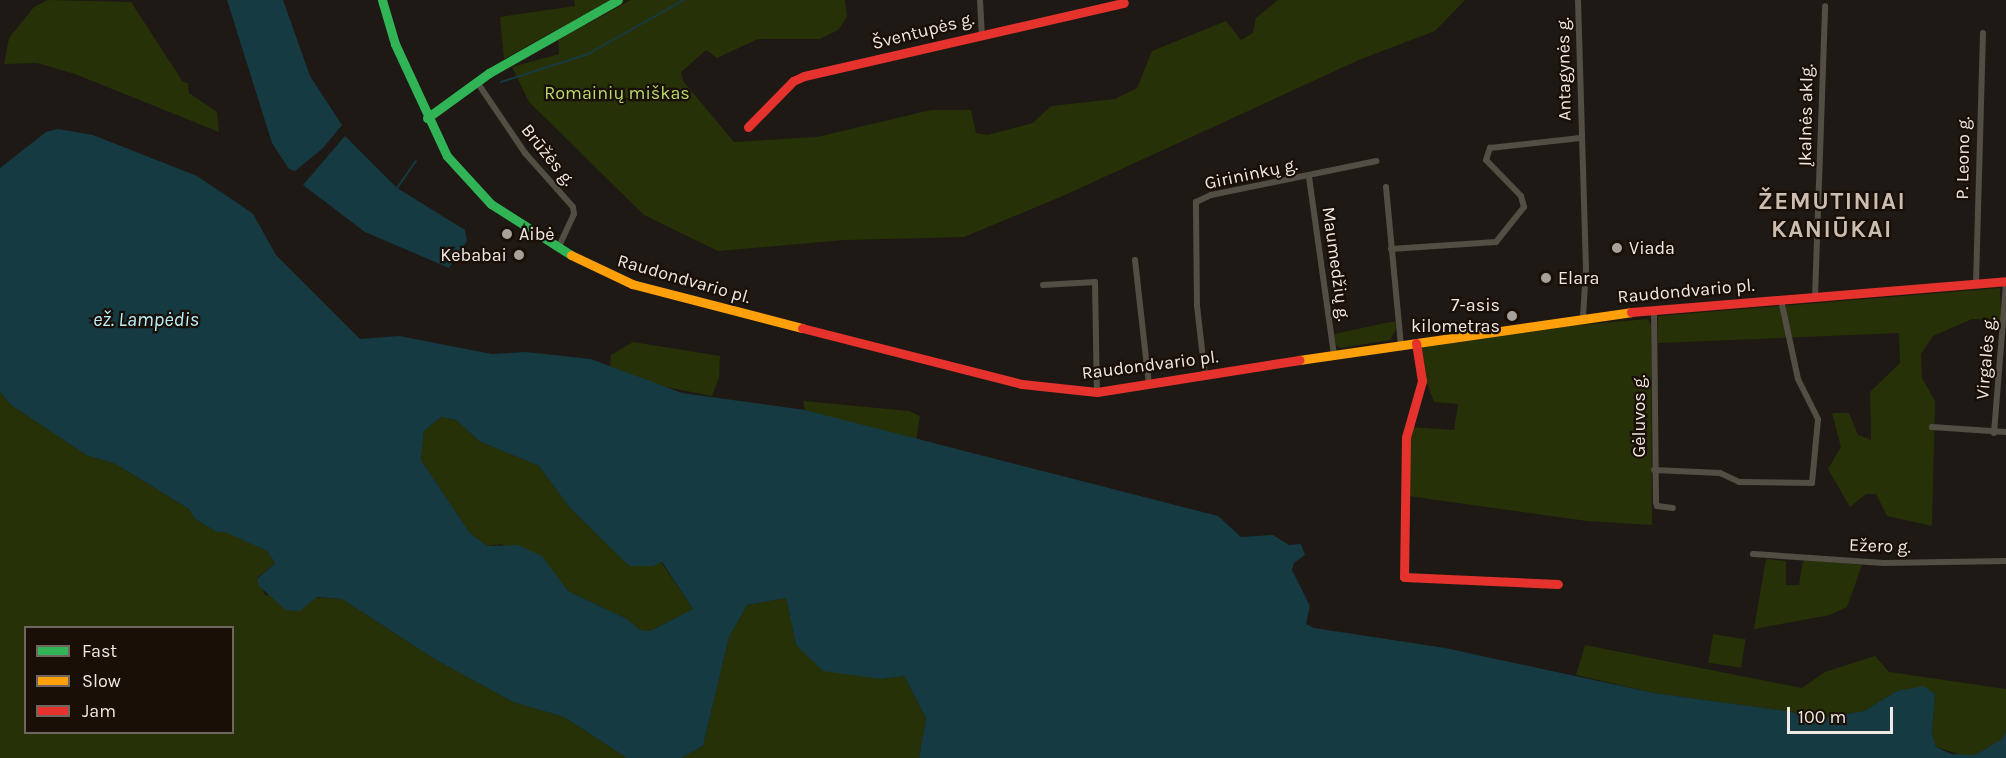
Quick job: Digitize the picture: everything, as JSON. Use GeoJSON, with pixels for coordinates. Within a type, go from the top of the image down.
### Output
{"type":"FeatureCollection","features":[{"type":"Feature","properties":{"kind":"main road","name":"Raudondvario pl."},"geometry":{"type":"LineString","coordinates":[[382,0],[387,24],[427,118],[447,156],[476,190],[501,212],[558,249],[612,276],[674,296],[1022,384],[1097,392],[1583,316],[1976,283],[2006,283]]}},
{"type":"Feature","properties":{"kind":"main road"},"geometry":{"type":"LineString","coordinates":[[427,118],[477,82],[618,0]]}},
{"type":"Feature","properties":{"kind":"main road","name":"Šventupės g."},"geometry":{"type":"LineString","coordinates":[[748,127],[793,81],[804,76],[982,33],[1124,3]]}},
{"type":"Feature","properties":{"kind":"main road"},"geometry":{"type":"LineString","coordinates":[[1416,342],[1422,381],[1406,436],[1404,577],[1558,584]]}},
{"type":"Feature","properties":{"kind":"street"},"geometry":{"type":"LineString","coordinates":[[980,0],[982,33]]}},
{"type":"Feature","properties":{"kind":"street","name":"Antagynės g."},"geometry":{"type":"LineString","coordinates":[[1578,0],[1580,138],[1586,270],[1583,316]]}},
{"type":"Feature","properties":{"kind":"street","name":"Įkalnės aklg."},"geometry":{"type":"LineString","coordinates":[[1815,297],[1825,6]]}},
{"type":"Feature","properties":{"kind":"street","name":"P. Leono g."},"geometry":{"type":"LineString","coordinates":[[1976,283],[1983,33]]}},
{"type":"Feature","properties":{"kind":"street","name":"Brūžės g."},"geometry":{"type":"LineString","coordinates":[[477,82],[525,153],[573,207],[570,226],[558,249]]}},
{"type":"Feature","properties":{"kind":"street","name":"Antagynės g."},"geometry":{"type":"LineString","coordinates":[[1391,249],[1496,242],[1524,207],[1521,196],[1486,160],[1490,148],[1580,138]]}},
{"type":"Feature","properties":{"kind":"street","name":"Girininkų g."},"geometry":{"type":"LineString","coordinates":[[1205,376],[1197,306],[1196,202],[1211,195],[1309,177],[1377,161]]}},
{"type":"Feature","properties":{"kind":"street","name":"Maumedžių g."},"geometry":{"type":"LineString","coordinates":[[1309,177],[1334,355]]}},
{"type":"Feature","properties":{"kind":"street"},"geometry":{"type":"LineString","coordinates":[[1386,187],[1401,345]]}},
{"type":"Feature","properties":{"kind":"street"},"geometry":{"type":"LineString","coordinates":[[1135,260],[1149,384]]}},
{"type":"Feature","properties":{"kind":"street"},"geometry":{"type":"LineString","coordinates":[[1043,285],[1095,282],[1097,392]]}},
{"type":"Feature","properties":{"kind":"street","name":"Virgalės g."},"geometry":{"type":"LineString","coordinates":[[1994,433],[2006,283]]}},
{"type":"Feature","properties":{"kind":"street"},"geometry":{"type":"LineString","coordinates":[[1654,470],[1720,473],[1739,482],[1812,483],[1818,419],[1798,379],[1781,300]]}},
{"type":"Feature","properties":{"kind":"street","name":"Gėluvos g."},"geometry":{"type":"LineString","coordinates":[[1654,310],[1654,470],[1657,506],[1673,508]]}},
{"type":"Feature","properties":{"kind":"street"},"geometry":{"type":"LineString","coordinates":[[1932,427],[1994,433],[2006,432]]}},
{"type":"Feature","properties":{"kind":"street","name":"Ežero g."},"geometry":{"type":"LineString","coordinates":[[1753,555],[1884,563],[2006,561]]}},
{"type":"Feature","properties":{"kind":"green space"},"geometry":{"type":"Polygon","coordinates":[[[48,0],[131,2],[183,82],[188,83],[189,93],[217,112],[219,132],[75,74],[37,63],[4,64],[9,38],[34,7],[48,0]]]}},
{"type":"Feature","properties":{"kind":"green space"},"geometry":{"type":"Polygon","coordinates":[[[574,0],[610,0],[504,59],[500,17],[575,6],[574,0]]]}},
{"type":"Feature","properties":{"kind":"green space","name":"Romainių miškas"},"geometry":{"type":"Polygon","coordinates":[[[631,0],[845,0],[847,17],[838,30],[820,39],[758,39],[717,58],[706,50],[681,72],[683,81],[734,142],[817,137],[931,110],[971,110],[976,133],[987,135],[1033,123],[1051,106],[1115,99],[1137,88],[1152,51],[1226,21],[1241,40],[1253,33],[1256,18],[1278,0],[1465,0],[1435,31],[1361,59],[1065,195],[964,237],[844,240],[718,251],[644,215],[529,102],[512,67],[559,54],[558,40],[631,0]]]}},
{"type":"Feature","properties":{"kind":"green space"},"geometry":{"type":"Polygon","coordinates":[[[2000,288],[2001,320],[1972,319],[1933,336],[1921,354],[1922,378],[1935,401],[1932,526],[1887,516],[1876,494],[1866,494],[1850,507],[1828,469],[1841,447],[1832,413],[1849,413],[1858,435],[1871,440],[1870,392],[1900,363],[1899,333],[1658,343],[1658,316],[2000,288]]]}},
{"type":"Feature","properties":{"kind":"green space"},"geometry":{"type":"Polygon","coordinates":[[[1648,319],[1651,326],[1652,525],[1587,521],[1408,496],[1410,427],[1454,430],[1458,404],[1434,402],[1424,375],[1421,347],[1534,329],[1648,319]]]}},
{"type":"Feature","properties":{"kind":"green space"},"geometry":{"type":"Polygon","coordinates":[[[1395,322],[1396,329],[1390,340],[1340,348],[1336,345],[1334,334],[1395,322]]]}},
{"type":"Feature","properties":{"kind":"green space"},"geometry":{"type":"Polygon","coordinates":[[[633,342],[720,356],[719,378],[712,396],[650,384],[610,366],[611,355],[633,342]]]}},
{"type":"Feature","properties":{"kind":"green space"},"geometry":{"type":"Polygon","coordinates":[[[0,392],[11,405],[88,456],[114,463],[189,509],[195,519],[217,532],[225,531],[267,551],[275,563],[257,578],[265,595],[342,599],[436,660],[513,702],[564,717],[627,758],[0,758],[0,392]]]}},
{"type":"Feature","properties":{"kind":"green space"},"geometry":{"type":"Polygon","coordinates":[[[803,401],[909,411],[920,416],[916,441],[805,410],[803,401]]]}},
{"type":"Feature","properties":{"kind":"green space"},"geometry":{"type":"Polygon","coordinates":[[[441,417],[456,420],[479,441],[539,466],[570,508],[629,566],[653,566],[661,562],[693,609],[650,631],[640,630],[627,619],[568,591],[554,574],[502,544],[487,546],[470,533],[421,460],[424,431],[441,417]]]}},
{"type":"Feature","properties":{"kind":"green space"},"geometry":{"type":"Polygon","coordinates":[[[1766,559],[1786,561],[1786,585],[1799,585],[1803,561],[1862,565],[1847,607],[1830,615],[1754,629],[1766,559]]]}},
{"type":"Feature","properties":{"kind":"green space"},"geometry":{"type":"Polygon","coordinates":[[[786,598],[796,645],[881,679],[904,676],[926,718],[919,758],[681,758],[703,746],[729,637],[747,605],[786,598]]]}},
{"type":"Feature","properties":{"kind":"green space"},"geometry":{"type":"Polygon","coordinates":[[[1713,634],[1746,639],[1741,668],[1708,663],[1713,634]]]}},
{"type":"Feature","properties":{"kind":"green space"},"geometry":{"type":"Polygon","coordinates":[[[1585,645],[1802,688],[1825,672],[1875,656],[1889,672],[2006,689],[2006,731],[2002,739],[1975,755],[1964,756],[1936,747],[1932,734],[1935,694],[1897,691],[1864,711],[1807,721],[1793,712],[1654,693],[1576,675],[1585,645]]]}},
{"type":"Feature","properties":{"kind":"water"},"geometry":{"type":"Polygon","coordinates":[[[227,0],[283,0],[310,76],[342,125],[323,148],[295,171],[289,169],[272,143],[227,0]]]}},
{"type":"Feature","properties":{"kind":"water","name":"ež. Lampėdis"},"geometry":{"type":"Polygon","coordinates":[[[58,129],[93,135],[197,176],[253,214],[276,255],[360,339],[399,336],[492,354],[526,352],[591,359],[682,393],[805,410],[1218,516],[1241,537],[1273,535],[1289,545],[1301,544],[1305,555],[1294,563],[1292,570],[1310,606],[1306,624],[1314,628],[1445,648],[1654,693],[1793,712],[1807,721],[1864,711],[1897,691],[1924,686],[1935,694],[1932,734],[1936,747],[1951,754],[1975,755],[2002,739],[2006,731],[2006,758],[919,758],[926,718],[904,676],[881,679],[823,671],[796,645],[786,598],[747,605],[729,637],[703,746],[681,758],[627,758],[564,717],[513,702],[436,660],[342,599],[317,597],[300,611],[286,610],[259,586],[257,579],[275,563],[267,551],[225,532],[217,532],[195,519],[189,509],[114,463],[88,456],[11,405],[0,392],[0,168],[46,132],[58,129]],[[441,417],[424,431],[421,460],[470,533],[487,546],[518,545],[542,556],[568,591],[627,619],[640,630],[650,631],[693,609],[662,562],[653,566],[629,566],[570,508],[539,466],[479,441],[456,420],[441,417]]]}},
{"type":"Feature","properties":{"kind":"water"},"geometry":{"type":"Polygon","coordinates":[[[345,136],[397,188],[465,230],[467,241],[449,268],[365,232],[303,185],[345,136]]]}},
{"type":"Feature","properties":{"kind":"waterway"},"geometry":{"type":"LineString","coordinates":[[501,82],[588,54],[684,0]]}},
{"type":"Feature","properties":{"kind":"waterway"},"geometry":{"type":"LineString","coordinates":[[397,188],[416,161]]}},
{"type":"Feature","properties":{"kind":"traffic: fast"},"geometry":{"type":"LineString","coordinates":[[382,0],[395,44],[447,156],[491,204],[571,255]]}},
{"type":"Feature","properties":{"kind":"traffic: fast"},"geometry":{"type":"LineString","coordinates":[[427,118],[489,73],[618,0]]}},
{"type":"Feature","properties":{"kind":"traffic: slow"},"geometry":{"type":"LineString","coordinates":[[571,255],[632,284],[802,328]]}},
{"type":"Feature","properties":{"kind":"traffic: slow"},"geometry":{"type":"LineString","coordinates":[[1299,360],[1631,312]]}},
{"type":"Feature","properties":{"kind":"traffic: jam"},"geometry":{"type":"LineString","coordinates":[[748,127],[793,81],[804,76],[1124,3]]}},
{"type":"Feature","properties":{"kind":"traffic: jam"},"geometry":{"type":"LineString","coordinates":[[1631,312],[2006,281]]}},
{"type":"Feature","properties":{"kind":"traffic: jam"},"geometry":{"type":"LineString","coordinates":[[802,328],[1022,384],[1097,392],[1299,360]]}},
{"type":"Feature","properties":{"kind":"traffic: jam"},"geometry":{"type":"LineString","coordinates":[[1416,343],[1422,381],[1406,437],[1404,577],[1558,584]]}},
{"type":"Feature","properties":{"kind":"place","name":"Aibė"},"geometry":{"type":"Point","coordinates":[507,234]}},
{"type":"Feature","properties":{"kind":"place","name":"Viada"},"geometry":{"type":"Point","coordinates":[1617,248]}},
{"type":"Feature","properties":{"kind":"place","name":"Kebabai"},"geometry":{"type":"Point","coordinates":[519,255]}},
{"type":"Feature","properties":{"kind":"place","name":"Elara"},"geometry":{"type":"Point","coordinates":[1546,278]}},
{"type":"Feature","properties":{"kind":"place","name":"7-asis kilometras"},"geometry":{"type":"Point","coordinates":[1512,316]}},
{"type":"Feature","properties":{"kind":"district","name":"ŽEMUTINIAI KANIŪKAI"},"geometry":{"type":"Point","coordinates":[1832,216]}}]}
